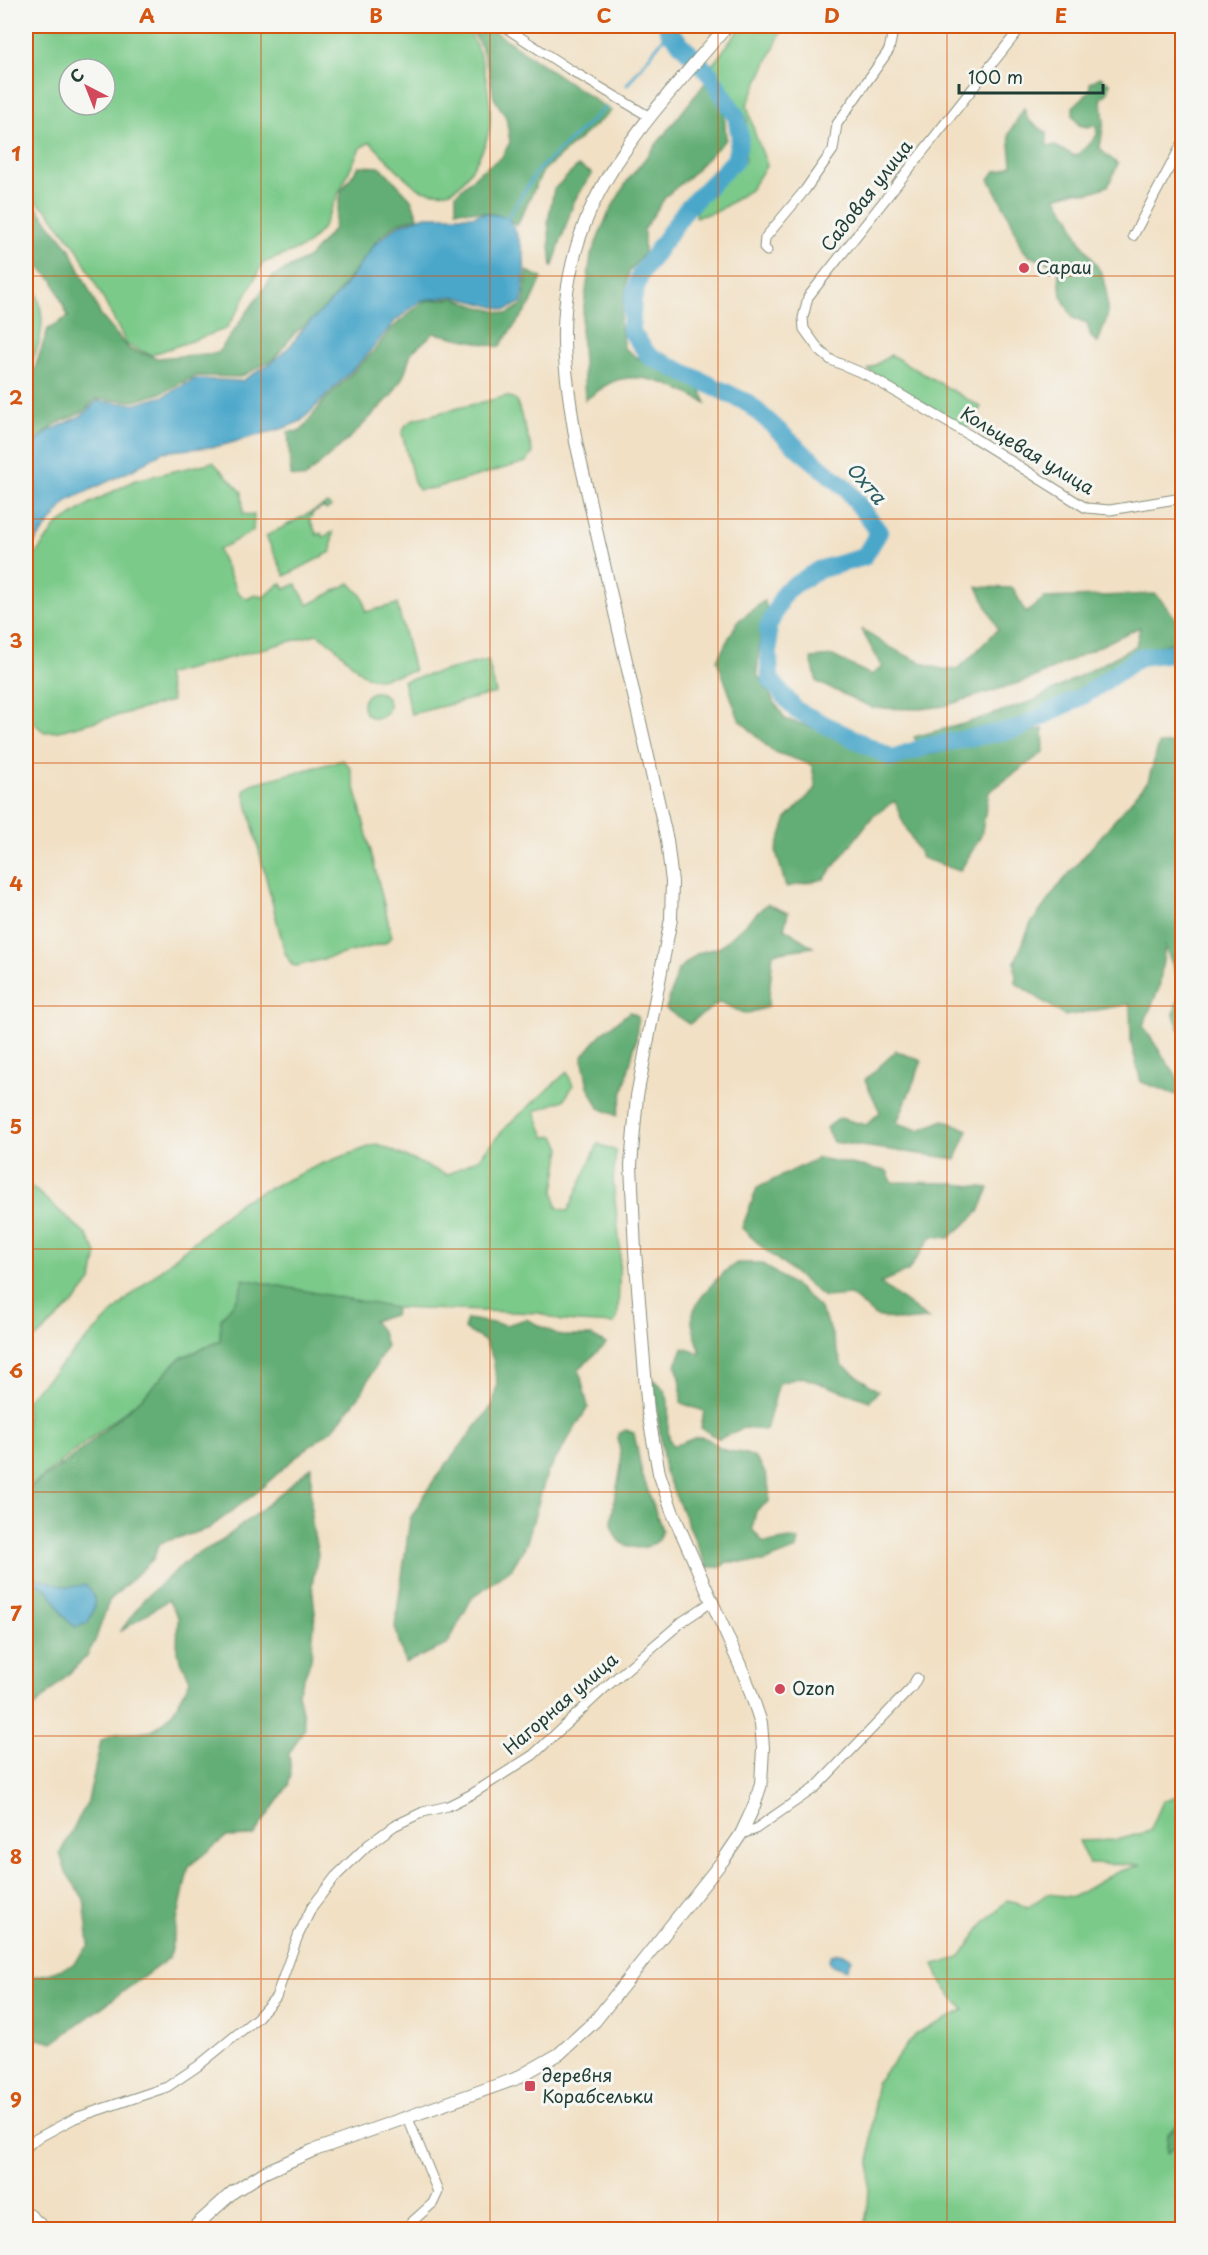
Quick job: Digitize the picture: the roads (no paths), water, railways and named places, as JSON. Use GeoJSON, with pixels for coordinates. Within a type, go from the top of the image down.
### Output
{"type":"FeatureCollection","features":[{"type":"Feature","properties":{"kind":"main road"},"geometry":{"type":"LineString","coordinates":[[191,2229],[233,2192],[265,2172],[312,2151],[515,2079],[547,2062],[579,2038],[623,1988],[724,1859],[741,1834],[761,1784],[763,1748],[761,1723],[746,1679],[672,1511],[659,1473],[648,1412],[634,1251],[632,1165],[637,1096],[671,919],[672,882],[667,840],[576,442],[564,342],[567,297],[574,257],[589,213],[613,169],[650,117],[723,30]]}},
{"type":"Feature","properties":{"kind":"street"},"geometry":{"type":"LineString","coordinates":[[503,26],[569,69],[650,117]]}},
{"type":"Feature","properties":{"kind":"street"},"geometry":{"type":"LineString","coordinates":[[767,251],[764,248],[765,238],[805,190],[833,150],[837,124],[889,50],[894,26]]}},
{"type":"Feature","properties":{"kind":"street","name":"Садовая улица"},"geometry":{"type":"LineString","coordinates":[[867,375],[831,360],[811,342],[804,329],[803,318],[808,297],[1022,26]]}},
{"type":"Feature","properties":{"kind":"street"},"geometry":{"type":"LineString","coordinates":[[1133,236],[1182,144]]}},
{"type":"Feature","properties":{"kind":"street","name":"Кольцевая улица"},"geometry":{"type":"LineString","coordinates":[[867,375],[971,436],[1086,508],[1110,510],[1182,498]]}},
{"type":"Feature","properties":{"kind":"street","name":"Нагорная улица"},"geometry":{"type":"LineString","coordinates":[[26,2148],[34,2140],[75,2118],[167,2087],[198,2066],[257,2018],[276,1997],[298,1936],[312,1907],[335,1877],[368,1845],[394,1826],[423,1812],[448,1806],[472,1794],[533,1755],[607,1686],[674,1629],[713,1601]]}},
{"type":"Feature","properties":{"kind":"street"},"geometry":{"type":"LineString","coordinates":[[741,1834],[754,1830],[816,1787],[912,1687],[916,1678]]}},
{"type":"Feature","properties":{"kind":"street"},"geometry":{"type":"LineString","coordinates":[[403,2229],[434,2203],[438,2192],[407,2116]]}},
{"type":"Feature","properties":{"kind":"street"},"geometry":{"type":"LineString","coordinates":[[26,2210],[48,2229]]}},
{"type":"Feature","properties":{"kind":"water"},"geometry":{"type":"Polygon","coordinates":[[[485,213],[508,217],[519,240],[525,267],[522,302],[506,310],[454,296],[422,300],[395,321],[366,356],[301,421],[220,446],[162,452],[134,469],[67,501],[26,553],[26,451],[49,431],[83,415],[97,401],[136,404],[164,396],[195,379],[242,381],[273,362],[291,345],[303,329],[339,294],[375,244],[397,226],[426,216],[472,216],[485,213]]]}},
{"type":"Feature","properties":{"kind":"water"},"geometry":{"type":"Polygon","coordinates":[[[31,1577],[69,1587],[86,1585],[93,1594],[95,1603],[88,1623],[76,1627],[70,1623],[50,1593],[31,1577]]]}},
{"type":"Feature","properties":{"kind":"water"},"geometry":{"type":"Polygon","coordinates":[[[839,1953],[852,1959],[847,1970],[831,1965],[829,1959],[831,1955],[839,1953]]]}},
{"type":"Feature","properties":{"kind":"waterway","name":"Охта"},"geometry":{"type":"LineString","coordinates":[[667,26],[669,31],[711,76],[736,116],[740,137],[735,160],[687,208],[640,275],[633,299],[631,331],[649,356],[748,403],[846,488],[879,532],[864,557],[818,570],[785,591],[768,627],[770,679],[796,710],[892,758],[928,746],[1017,729],[1085,695],[1140,657],[1172,653],[1182,661]]}},
{"type":"Feature","properties":{"kind":"waterway"},"geometry":{"type":"LineString","coordinates":[[627,85],[669,31]]}},
{"type":"Feature","properties":{"kind":"waterway"},"geometry":{"type":"LineString","coordinates":[[508,217],[537,171],[606,107]]}},
{"type":"Feature","properties":{"kind":"place","name":"Сараи"},"geometry":{"type":"Point","coordinates":[1024,268]}},
{"type":"Feature","properties":{"kind":"place","name":"Ozon"},"geometry":{"type":"Point","coordinates":[780,1689]}},
{"type":"Feature","properties":{"kind":"place","name":"деревня Корабсельки"},"geometry":{"type":"Point","coordinates":[530,2086]}}]}
